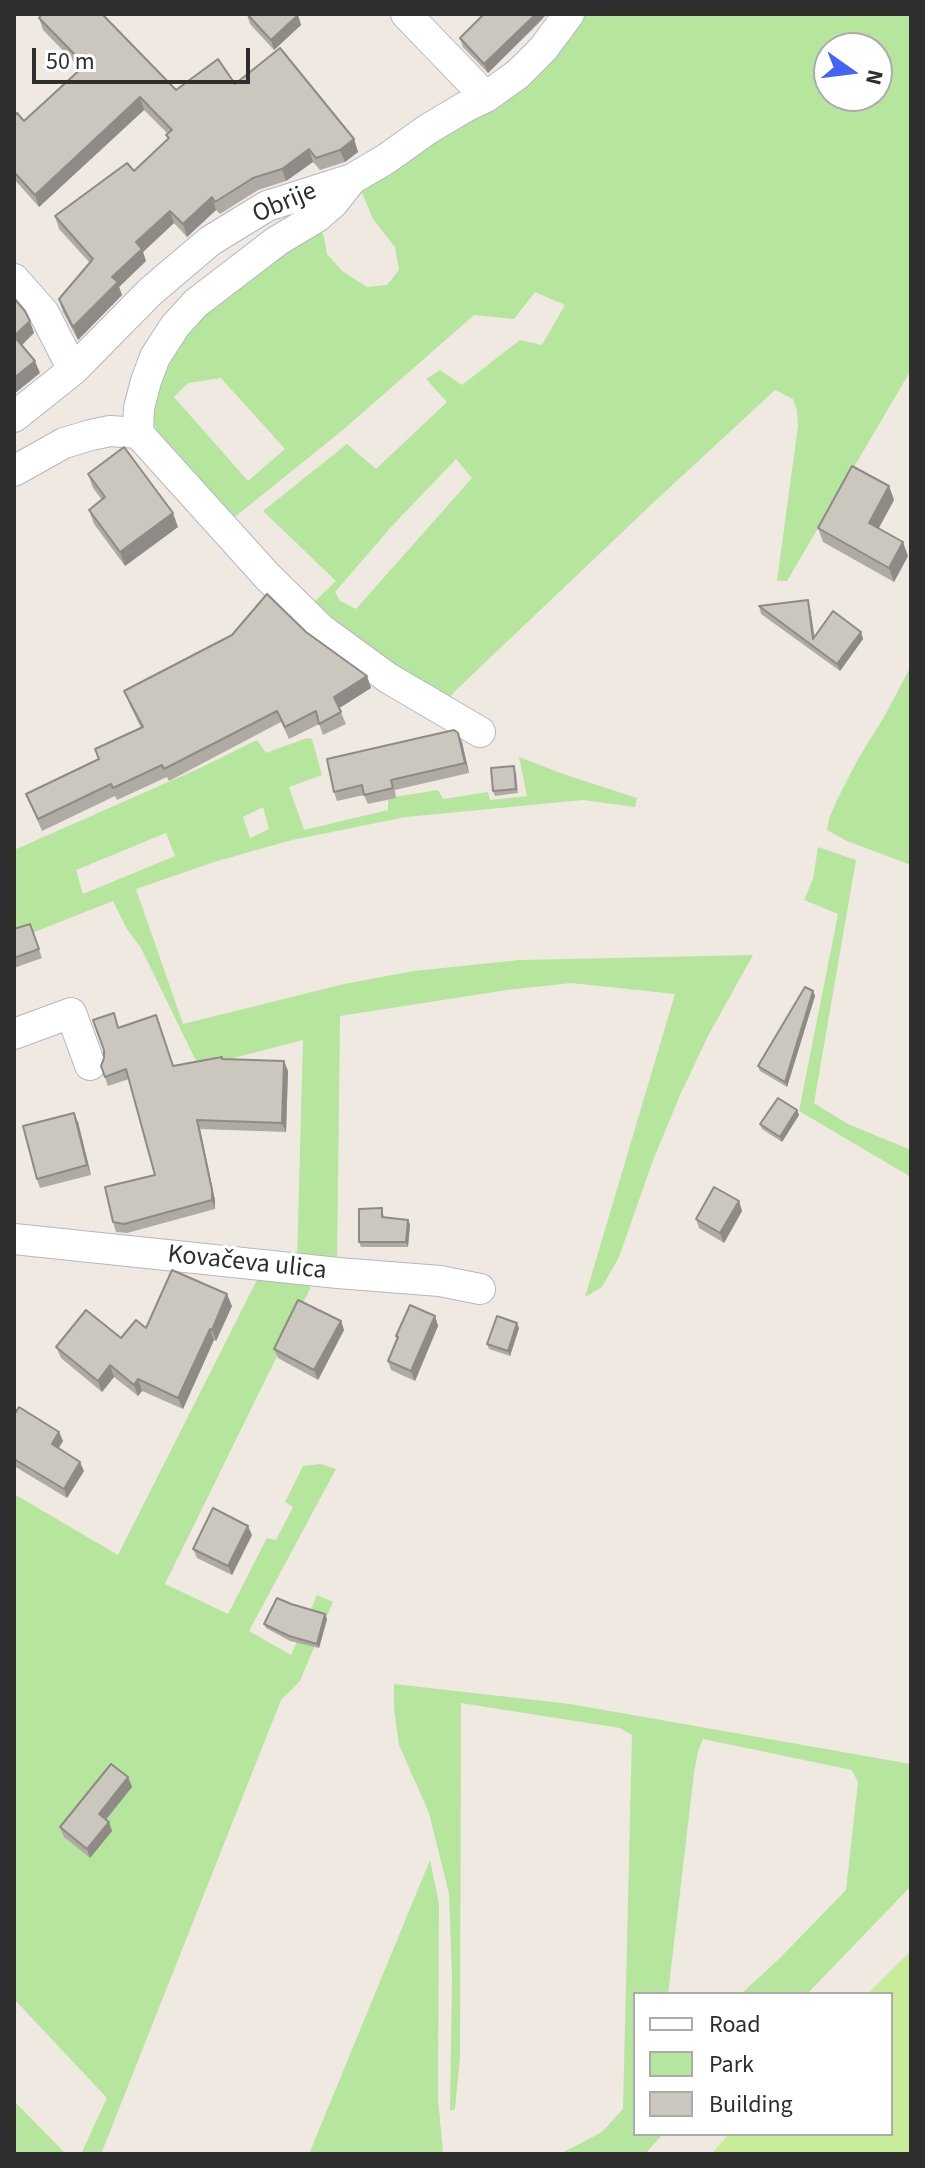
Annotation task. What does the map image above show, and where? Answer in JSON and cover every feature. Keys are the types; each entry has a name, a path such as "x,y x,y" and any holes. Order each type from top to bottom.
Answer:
{"street":[{"path":"406,14 486,97"},
{"name":"Obrije","path":"14,417 73,370 151,291 210,241 267,206 352,179 428,129 486,97 518,74 543,49 569,14"},
{"path":"138,433 139,408 146,381 155,357 175,326 196,303 277,241 317,217 352,179"},
{"path":"14,279 44,313 73,370"},
{"path":"14,471 64,443 110,431 138,433 268,577 321,629 388,678 480,732"},
{"path":"14,1034 71,1013 90,1065"},
{"name":"Kovačeva ulica","path":"14,1239 440,1281 480,1289"}],"green space":[{"path":"584,14 911,14 911,370 787,581 777,581 798,426 797,410 793,399 775,390 455,691 443,706 309,607 336,581 263,511 347,444 376,469 447,402 426,379 440,370 462,385 520,340 542,345 565,305 535,292 514,319 474,315 344,429 231,520 157,433 150,408 173,338 316,222 324,236 327,254 342,271 367,287 387,285 399,270 395,247 373,219 362,193 364,185 564,45","holes":["221,378 285,449 248,481 174,397 188,383","456,459 472,478 356,609 340,601 335,592"]},
{"path":"911,666 911,865 847,841 827,830 837,800 858,759"},
{"path":"307,738 312,739 322,775 289,787 304,830 388,810 388,798 438,790 443,799 488,792 490,800 527,796 519,757 637,798 635,807 583,800 406,817 292,840 136,889 183,1024 344,984 414,971 520,960 753,955 708,1036 680,1095 619,1257 602,1287 585,1297 675,994 571,983 340,1016 337,1265 297,1262 303,1040 199,1067 141,948 113,901 14,940 14,850 257,740 266,753","holes":["263,807 269,829 250,838 243,817","166,833 175,856 83,894 76,870"]},
{"path":"818,847 856,860 814,1103 848,1124 911,1150 911,1177 799,1111 838,914 804,900 813,879"},
{"path":"260,1274 308,1282 310,1289 165,1584 228,1614 267,1538 276,1540 293,1507 285,1502 303,1466 321,1464 336,1469 249,1631 291,1655 317,1595 333,1602 300,1681 281,1700 101,2154 81,2154 107,2098 14,1999 14,1494 118,1555"},
{"path":"394,1684 570,1704 911,1764 911,1886 809,1992 743,1992 846,1890 858,1782 852,1770 703,1739 694,1773 668,1992 633,1992 633,2136 661,2136 645,2154 560,2154 602,2132 623,2109 632,1735 620,1728 461,1703 460,2058 455,2109 450,2111 452,1976 449,1894 429,1813 399,1745"},
{"path":"430,1860 439,1904 438,2098 443,2154 309,2154"},
{"path":"911,1951 911,2154 711,2154 727,2136 893,2136 893,1992 869,1992"},
{"path":"14,2101 66,2154 14,2154"}],"building":[{"path":"42,14 102,14 176,90 218,59 235,84 280,48 354,139 340,150 316,158 309,149 282,169 253,178 215,202 212,197 183,224 170,211 136,242 142,249 112,277 118,282 73,327 59,299 93,259 55,216 127,163 134,171 169,138 166,135 172,130 140,97 35,195 14,172 14,116 17,113 24,121 85,65 39,18"},
{"path":"247,14 296,14 298,15 271,40"},
{"path":"484,14 536,14 484,64 460,38"},
{"path":"14,298 30,321 14,336"},
{"path":"14,336 35,361 14,378"},
{"path":"124,447 173,513 120,552 89,510 105,497 88,474"},
{"path":"852,466 889,486 869,523 903,542 889,568 818,528"},
{"path":"267,594 306,632 367,676 334,697 341,712 319,724 316,711 285,727 277,711 164,769 162,765 113,788 111,784 38,819 26,794 99,759 95,749 143,727 124,691 232,635"},
{"path":"808,600 813,639 833,611 861,632 837,664 759,606"},
{"path":"454,730 458,733 465,763 391,780 393,788 364,795 362,785 334,792 327,759"},
{"path":"514,766 516,789 493,791 491,768"},
{"path":"30,924 39,949 14,958 14,929"},
{"path":"805,987 813,991 785,1082 758,1066"},
{"path":"114,1013 118,1028 156,1015 173,1066 222,1057 284,1061 282,1123 197,1120 212,1200 124,1224 113,1222 105,1187 155,1175 126,1069 105,1077 101,1066 104,1050 93,1020"},
{"path":"778,1098 797,1110 780,1137 760,1124"},
{"path":"74,1113 87,1165 37,1179 23,1126"},
{"path":"714,1187 739,1201 720,1233 696,1219"},
{"path":"382,1208 382,1217 408,1220 406,1242 359,1242 359,1209"},
{"path":"172,1270 227,1294 178,1398 138,1379 134,1385 110,1365 98,1381 56,1347 86,1310 121,1338 136,1320 146,1328"},
{"path":"298,1300 341,1321 314,1370 274,1349"},
{"path":"410,1305 435,1316 411,1371 388,1361"},
{"path":"497,1316 517,1323 508,1351 487,1344"},
{"path":"19,1407 59,1432 52,1444 80,1462 64,1489 14,1459 14,1415"},
{"path":"213,1508 248,1526 228,1566 193,1549"},
{"path":"277,1598 325,1614 317,1644 289,1636 264,1624"},
{"path":"111,1764 128,1777 99,1814 109,1822 87,1849 60,1827"}]}
